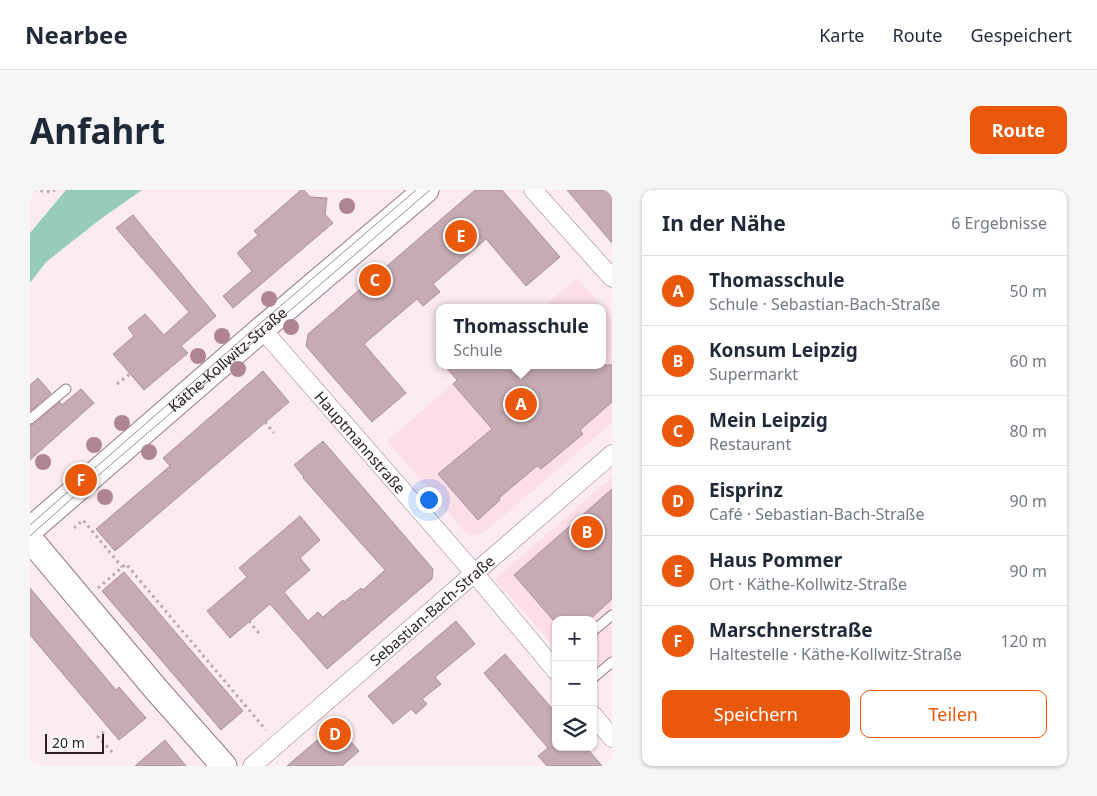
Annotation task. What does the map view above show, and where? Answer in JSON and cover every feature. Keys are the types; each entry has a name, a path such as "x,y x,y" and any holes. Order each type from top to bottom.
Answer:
{"main road":[{"name":"Käthe-Kollwitz-Straße","path":"30,530 426,190"},
{"path":"30,539 155,688 224,766"}],"street":[{"path":"533,190 612,278"},
{"name":"Hauptmannstraße","path":"262,329 552,664"},
{"name":"Sebastian-Bach-Straße","path":"252,766 612,454"},
{"path":"597,720 612,738"}],"lane":[{"path":"30,419 66,389"},
{"path":"597,627 612,615"},
{"path":"597,675 612,662"}],"path":[{"path":"34,190 52,192 54,190"},
{"path":"117,384 130,374"},
{"path":"265,422 274,433"},
{"path":"74,528 83,520 122,567"},
{"path":"83,601 126,564 278,743"},
{"path":"139,590 144,585"},
{"path":"168,624 173,620"},
{"path":"249,621 261,636"},
{"path":"197,658 202,654"},
{"path":"227,693 232,689"},
{"path":"104,732 98,736 114,754"}],"shaded area":[{"path":"66,190 142,190 102,218 46,262 30,283 30,233"},
{"path":"577,278 600,304 547,304"},
{"path":"606,311 612,318 612,423 482,534 470,536 464,531 387,441 470,369 606,369"},
{"path":"612,477 612,654 597,667 597,616 552,616 552,644 495,579"}],"building":[{"path":"301,190 304,190 310,197 327,198 325,214 333,223 233,308 223,296 252,271 237,253 258,235 254,231"},
{"path":"475,190 502,190 560,257 526,286 486,239 433,284 440,292 423,306 417,299 364,344 406,393 372,422 306,346 308,334"},
{"path":"567,190 612,190 612,243"},
{"path":"133,215 216,316 181,346 188,353 144,390 113,354 134,336 128,328 145,314 164,335 189,312 116,228"},
{"path":"606,365 612,365 612,402 580,430 583,434 541,469 537,466 499,498 500,500 478,520 438,474 492,429 453,384 457,380 447,369 606,369"},
{"path":"263,371 289,402 115,551 96,529 170,466 163,458"},
{"path":"38,378 51,393 30,411 30,385"},
{"path":"81,389 94,403 30,460 30,425 34,424 60,402 62,405"},
{"path":"323,441 433,569 432,579 327,669 270,604 230,638 207,611 247,577 239,568 300,516 320,540 300,558 310,570 284,592 308,621 318,612 323,617 343,600 344,602 361,588 363,590 385,570 303,478 294,465"},
{"path":"612,489 612,599 593,616 552,616 552,619 514,575"},
{"path":"124,572 243,711 221,730 102,591"},
{"path":"30,588 116,690 119,687 146,718 119,740 30,635"},
{"path":"456,621 475,644 435,677 441,684 422,699 427,704 416,714 411,709 393,724 368,696"},
{"path":"505,654 552,708 552,751 589,751 602,766 547,766 538,756 548,748 484,673"},
{"path":"336,724 359,751 342,766 287,766"},
{"path":"165,740 186,766 135,766"}],"tram line":[{"path":"30,525 416,190"},
{"path":"30,536 430,190"}],"place":[{"name":"Haus Pommer","path":"461,236"},
{"name":"Mein Leipzig","path":"375,280"},
{"name":"Thomasschule","path":"521,404"},
{"name":"Marschnerstraße","path":"81,480"},
{"name":"Konsum Leipzig","path":"587,532"},
{"name":"Eisprinz","path":"335,734"}]}
